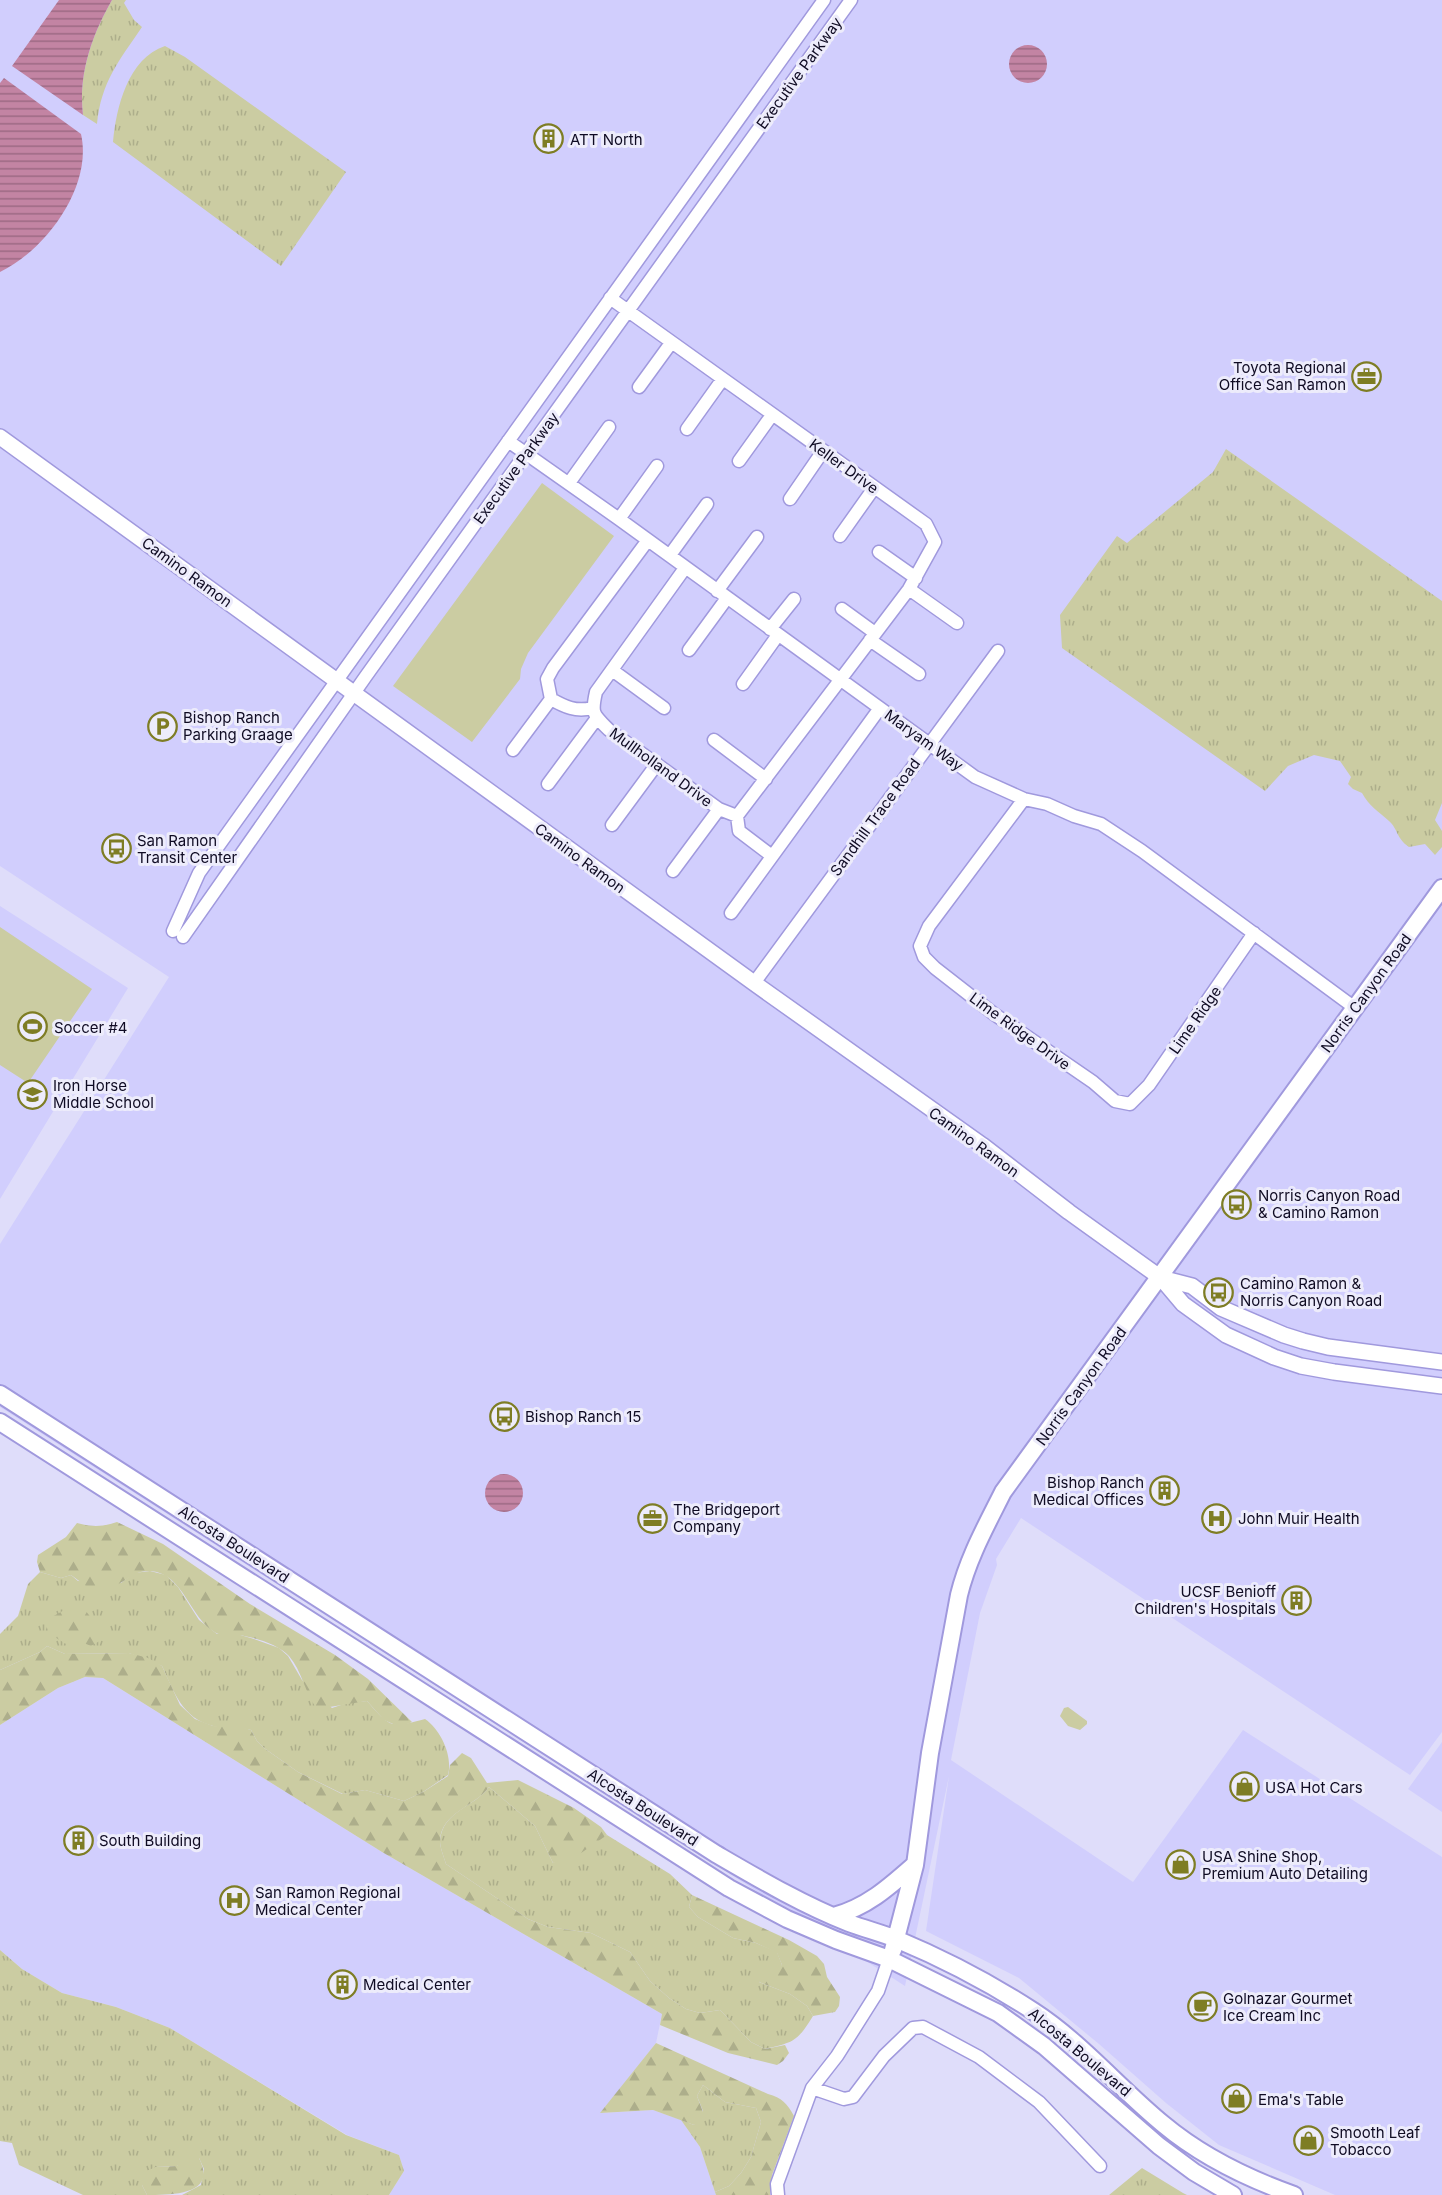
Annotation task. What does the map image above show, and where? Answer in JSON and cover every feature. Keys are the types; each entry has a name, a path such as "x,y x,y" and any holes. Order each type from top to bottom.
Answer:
{"main road":[{"name":"Norris Canyon Road","path":"890,1959 897,1940 915,1865 930,1753 950,1636 964,1574 983,1530 1003,1492 1161,1278 1442,888"},
{"name":"Alcosta Boulevard","path":"0,1394 716,1854 778,1890 834,1916 897,1940 979,1978 1035,2012 1088,2055 1164,2125 1206,2153 1264,2184 1294,2195"},
{"name":"Alcosta Boulevard","path":"0,1422 729,1888 836,1940 890,1959 998,2013 1044,2046 1159,2146 1194,2172 1233,2195"},
{"path":"834,1916 875,1898 915,1865"}],"street":[{"name":"Executive Parkway","path":"824,0 199,873 178,934 354,693 851,0"},
{"name":"Keller Drive","path":"610,298 926,524 933,534 935,542 933,549 913,584 840,679"},
{"path":"592,324 610,337"},
{"path":"639,387 671,343"},
{"path":"687,429 722,380"},
{"path":"739,461 772,415"},
{"path":"569,483 609,427"},
{"name":"Camino Ramon","path":"0,437 981,1146 1161,1278 1183,1304 1226,1335 1274,1357 1301,1366 1442,1386"},
{"name":"Maryam Way","path":"508,441 670,555 975,777 1024,799 1047,804 1074,816 1101,824 1355,1008"},
{"path":"789,499 823,451"},
{"path":"619,519 657,466"},
{"path":"840,536 874,488"},
{"path":"670,555 708,504"},
{"path":"689,650 757,537"},
{"path":"594,713 566,707 551,699 547,689 547,679 648,540"},
{"path":"879,552 957,623"},
{"path":"548,784 594,713 596,692 685,568"},
{"path":"743,684 794,599"},
{"path":"842,609 919,674"},
{"name":"Sandhill Trace Road","path":"754,984 998,651"},
{"path":"612,670 664,708"},
{"path":"772,856 739,831 737,816 840,679"},
{"path":"513,750 551,699"},
{"path":"731,913 880,708"},
{"name":"Mullholland Drive","path":"594,713 609,730 719,809 737,816"},
{"path":"714,740 766,779"},
{"path":"612,825 657,764"},
{"name":"Lime Ridge Drive","path":"1024,799 929,926 920,946 924,957 934,968 994,1014 1093,1082 1115,1101 1130,1104"},
{"path":"673,871 719,809"},
{"name":"Lime Ridge","path":"1130,1104 1149,1085 1254,933"},
{"name":"Camino Ramon","path":"1161,1278 1192,1287 1221,1308 1303,1341 1328,1347 1442,1362"},
{"path":"778,2195 777,2184 812,2088 837,2056 878,1991 890,1959"},
{"path":"812,2088 844,2099 853,2097 884,2056 913,2028 923,2026 979,2057 1039,2102 1100,2166"}],"shaded area":[{"path":"0,0 1442,0 1442,1732 1410,1775 1021,1518 996,1559 997,1565 980,1613 951,1760 1133,1882 1243,1730 1442,1857 1442,2195 1335,2195 1219,2145 1019,1978 926,1931 949,1776 905,1986 0,1407 0,1244 169,977 0,866"},
{"path":"59,0 112,0 98,27 88,55 83,85 83,115 12,66"},
{"path":"1028,45 1041,51 1047,64 1041,77 1028,83 1015,77 1009,64 1015,51"},
{"path":"4,78 81,134 83,154 80,174 73,195 62,214 34,248 0,272 0,83"},
{"name":"Iron Horse Middle School","path":"0,906 128,988 0,1199"},
{"path":"504,1474 517,1480 523,1493 517,1506 504,1512 491,1506 485,1493 491,1480"},
{"name":"San Ramon Regional Medical Center","path":"85,1677 103,1678 382,1852 662,2014 656,2043 601,2113 653,2110 681,2120 700,2147 716,2195 389,2195 404,2171 399,2155 347,2135 170,2028 116,2007 62,1993 22,1969 0,1950 0,1725 58,1688"},
{"path":"1442,1742 1442,1812 1408,1789"}],"green space":[{"path":"112,0 126,0 124,3 134,20 142,27 112,72 102,96 97,124 83,115 83,85 88,55 98,27"},
{"path":"165,46 185,57 346,172 281,266 113,142 121,100 133,73 152,52"},
{"path":"1226,449 1442,601 1442,803 1435,820 1442,831 1442,847 1435,855 1425,844 1409,847 1405,844 1392,824 1371,805 1362,793 1348,784 1351,777 1340,761 1314,755 1288,766 1265,791 1062,648 1060,615 1117,536 1127,543 1213,472"},
{"path":"542,483 614,536 528,653 521,669 520,679 472,742 393,686"},
{"name":"Soccer #4","path":"0,927 92,989 28,1083 0,1065"},
{"path":"117,1522 163,1544 250,1604 335,1655 368,1679 412,1722 400,1727 384,1720 367,1701 317,1709 289,1656 258,1639 216,1633 199,1617 179,1588 162,1574 142,1571 115,1585 90,1589 71,1575 61,1578 40,1572 37,1562 38,1555 66,1537 77,1523 97,1526"},
{"path":"150,1571 166,1575 178,1587 199,1620 217,1634 237,1634 279,1648 288,1656 302,1680 332,1708 347,1703 367,1701 392,1724 405,1724 425,1719 436,1730 444,1744 449,1760 448,1775 423,1792 404,1801 365,1790 343,1794 298,1772 264,1748 251,1730 213,1726 194,1717 180,1703 162,1666 129,1653 65,1654 47,1646 40,1652 0,1670 0,1634 18,1616 28,1584 40,1572 61,1578 71,1575 78,1581 121,1583 134,1573"},
{"path":"68,1608 85,1610 96,1624 103,1639 91,1646 79,1641 66,1644 50,1634 45,1624 50,1618"},
{"path":"47,1646 65,1654 129,1653 148,1658 162,1666 180,1705 195,1719 213,1726 241,1727 251,1730 264,1748 298,1772 342,1794 365,1790 404,1801 448,1776 450,1765 462,1753 471,1758 487,1783 518,1780 574,1808 601,1827 607,1835 571,1860 553,1863 535,1826 489,1787 446,1823 440,1841 446,1864 528,1919 548,1927 591,1933 630,1952 650,1981 686,2009 700,2013 720,2010 751,2042 765,2049 785,2045 789,2053 777,2065 728,2053 660,2025 662,2014 382,1852 103,1678 85,1677 58,1688 0,1725 0,1670 40,1652"},
{"path":"1068,1707 1087,1721 1087,1724 1080,1730 1068,1726 1060,1716 1064,1708"},
{"path":"489,1787 535,1826 553,1863 607,1835 670,1874 692,1895 689,1907 698,1917 733,1938 756,1943 777,1952 782,1965 759,1982 790,1994 807,2006 813,2016 803,2031 794,2040 765,2049 751,2042 720,2010 700,2013 686,2009 669,1998 650,1981 630,1952 591,1933 548,1927 528,1919 446,1864 441,1850 442,1831 453,1816"},
{"path":"692,1895 789,1940 817,1956 824,1964 827,1977 840,1997 839,2006 835,2012 813,2016 807,2006 790,1994 759,1982 763,1970 782,1965 777,1953 756,1943 733,1938 698,1917 689,1907"},
{"path":"0,1950 22,1969 62,1993 116,2007 170,2028 346,2135 399,2155 404,2171 389,2195 182,2195 201,2185 204,2169 199,2158 177,2166 156,2167 142,2185 147,2195 83,2195 19,2165 12,2143 0,2141"},
{"path":"656,2043 777,2097 789,2108 794,2116 772,2175 770,2195 716,2195 715,2192 729,2186 751,2157 761,2122 756,2108 725,2102 703,2085 697,2096 703,2112 701,2121 694,2125 653,2110 600,2113"},
{"path":"703,2085 725,2102 756,2108 761,2122 751,2157 741,2173 729,2186 715,2192 700,2147 681,2120 694,2125 703,2111 697,2096"},
{"path":"188,2157 199,2158 203,2179 198,2186 180,2193 147,2195 142,2185 141,2173 156,2167 177,2166"},
{"path":"1142,2168 1183,2193 1187,2195 1109,2195"}],"place":[{"name":"ATT North","path":"549,139"},
{"name":"Toyota Regional Office San Ramon","path":"1367,376"},
{"name":"Bishop Ranch Parking Graage","path":"162,726"},
{"name":"San Ramon Transit Center","path":"116,849"},
{"name":"Soccer #4","path":"33,1027"},
{"name":"Iron Horse Middle School","path":"32,1094"},
{"name":"Norris Canyon Road & Camino Ramon","path":"1237,1204"},
{"name":"Camino Ramon & Norris Canyon Road","path":"1219,1292"},
{"name":"Bishop Ranch 15","path":"504,1416"},
{"name":"Bishop Ranch Medical Offices","path":"1165,1491"},
{"name":"The Bridgeport Company","path":"652,1518"},
{"name":"John Muir Health","path":"1217,1518"},
{"name":"UCSF Benioff Children's Hospitals","path":"1297,1600"},
{"name":"USA Hot Cars","path":"1244,1787"},
{"name":"South Building","path":"78,1840"},
{"name":"USA Shine Shop, Premium Auto Detailing","path":"1181,1865"},
{"name":"San Ramon Regional Medical Center","path":"234,1901"},
{"name":"Medical Center","path":"342,1984"},
{"name":"Golnazar Gourmet Ice Cream Inc","path":"1202,2007"},
{"name":"Ema's Table","path":"1237,2099"},
{"name":"Smooth Leaf Tobacco","path":"1309,2141"}]}
